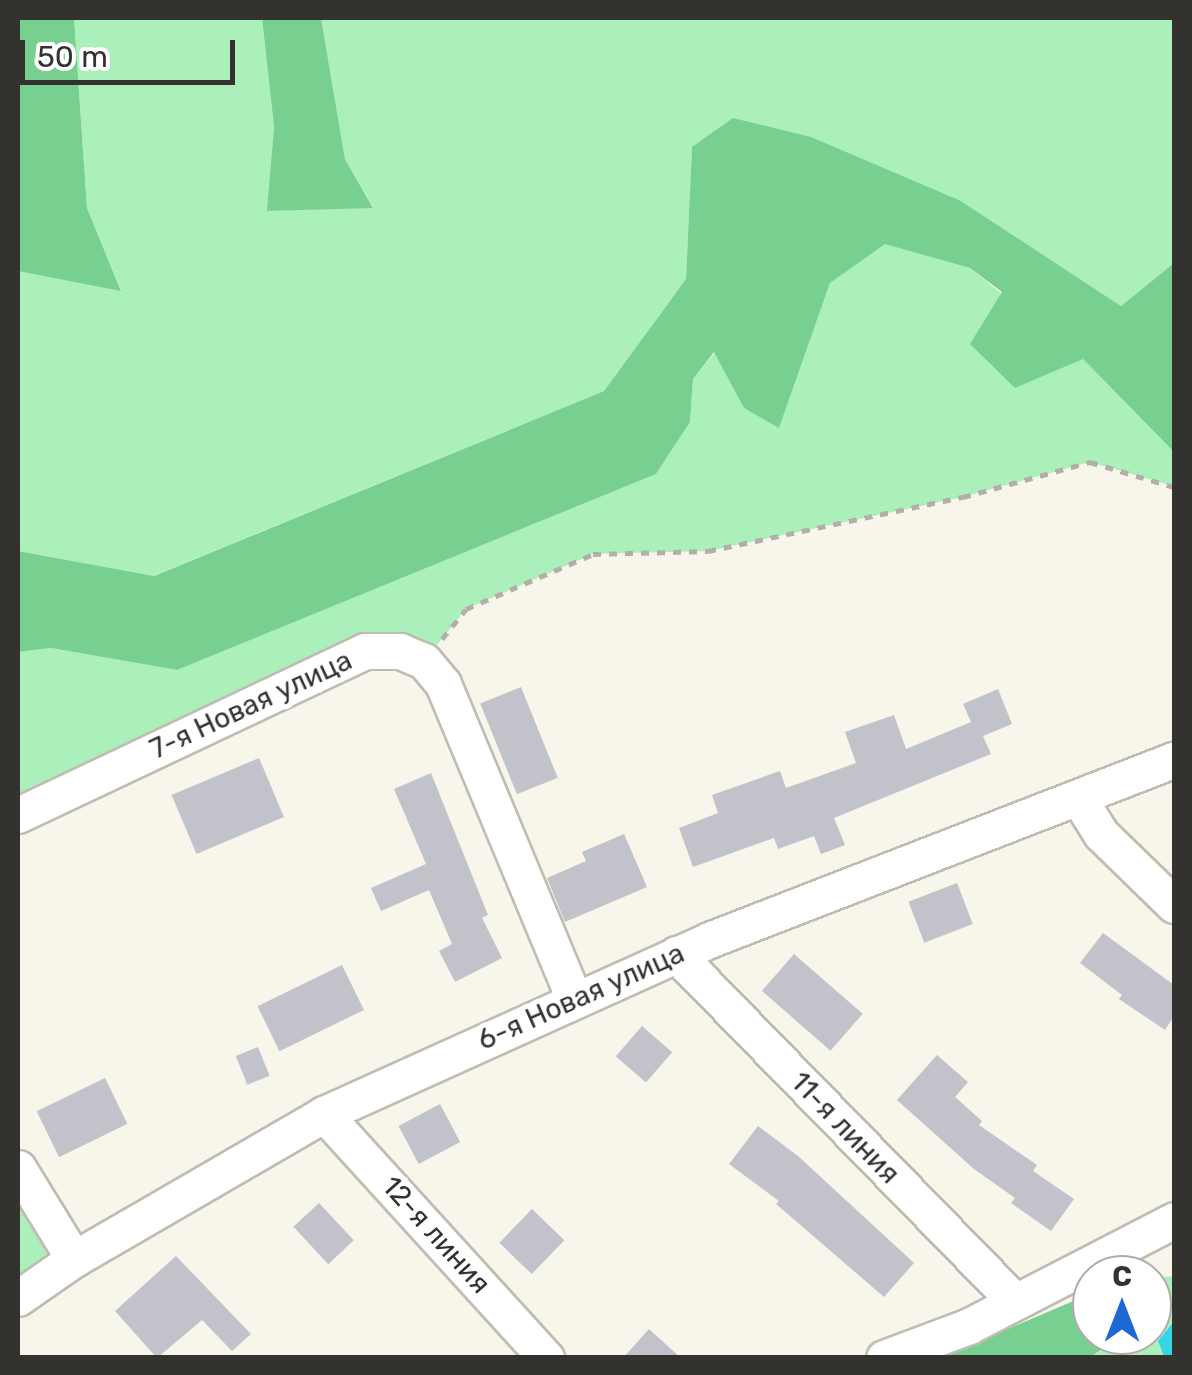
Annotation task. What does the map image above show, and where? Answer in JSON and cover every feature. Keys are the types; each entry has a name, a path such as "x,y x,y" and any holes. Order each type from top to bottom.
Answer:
{"street":[{"name":"7-я Новая улица","path":"18,815 365,650 400,650 424,661"},
{"path":"424,661 443,684 574,998"},
{"name":"6-я Новая улица","path":"18,1298 74,1259 324,1114 676,954 1174,760"},
{"path":"1080,799 1101,834 1174,905"},
{"name":"11-я линия","path":"676,954 1015,1302"},
{"name":"12-я линия","path":"324,1114 546,1358"},
{"path":"18,1168 74,1259"},
{"path":"884,1358 969,1326 1174,1220"}],"path":[{"path":"424,661 466,609 593,554 708,551 962,497 1090,462 1174,487"}],"green space":[{"path":"18,18 74,18 87,208 121,291 18,271"},
{"path":"74,18 262,18 274,127 268,211 373,207 345,159 321,18 1174,18 1174,263 1121,306 961,201 692,147 686,279 604,391 153,576 18,551 18,271 121,290 87,208"},
{"path":"262,18 321,18 345,159 373,208 267,211 274,127"},
{"path":"733,118 811,137 961,201 1121,306 1174,263 1174,452 1083,359 1015,388 970,344 1002,292 970,268 885,244 830,283 779,428 744,408 714,352 693,379 690,422 656,474 177,670 51,648 18,652 18,551 154,576 604,391 686,279 692,147"},
{"path":"884,243 970,268 1083,359 1174,452 1173,486 1090,462 963,497 708,551 593,554 466,609 424,661 400,651 18,815 18,652 51,648 177,670 656,474 690,422 693,379 715,352 744,408 779,427 830,283"},
{"path":"18,1168 74,1259 18,1298"},
{"path":"1172,1276 1174,1276 1172,1324"},
{"path":"1072,1302 1072,1355 1094,1355 1091,1357 942,1357"},
{"path":"1095,1355 1164,1357 1091,1358"}],"water":[{"path":"1174,1321 1174,1357 1164,1357 1172,1355"}],"building":[{"path":"521,687 558,778 517,794 480,703"},
{"path":"998,689 1012,724 983,736 991,754 834,818 845,845 821,854 814,836 778,849 774,838 693,867 679,828 718,813 712,795 780,771 786,788 856,763 845,732 894,715 906,749 971,722 963,704"},
{"path":"259,758 284,817 197,854 172,795"},
{"path":"431,773 488,915 482,918 502,958 455,982 439,951 452,944 429,890 381,911 371,888 426,864 394,789"},
{"path":"624,834 647,887 565,922 547,878 586,861 582,852"},
{"path":"957,883 973,924 924,943 908,902"},
{"path":"1103,933 1174,985 1174,1016 1165,1030 1119,999 1122,995 1080,963"},
{"path":"794,954 863,1014 831,1051 762,991"},
{"path":"342,965 364,1010 279,1051 258,1006"},
{"path":"642,1026 672,1052 646,1082 616,1056"},
{"path":"258,1047 270,1076 247,1085 236,1056"},
{"path":"937,1055 968,1082 955,1097 982,1121 979,1125 1037,1165 1033,1171 1074,1199 1051,1231 1011,1203 1015,1198 974,1169 897,1100"},
{"path":"105,1078 127,1124 59,1157 37,1111"},
{"path":"440,1104 460,1142 419,1164 399,1126"},
{"path":"758,1126 798,1156 914,1263 884,1297 776,1204 779,1201 729,1164"},
{"path":"319,1203 354,1240 328,1264 293,1227"},
{"path":"532,1209 564,1240 532,1274 499,1243"},
{"path":"176,1256 251,1334 232,1351 202,1320 157,1358 115,1311"},
{"path":"649,1329 681,1358 623,1358"}]}
